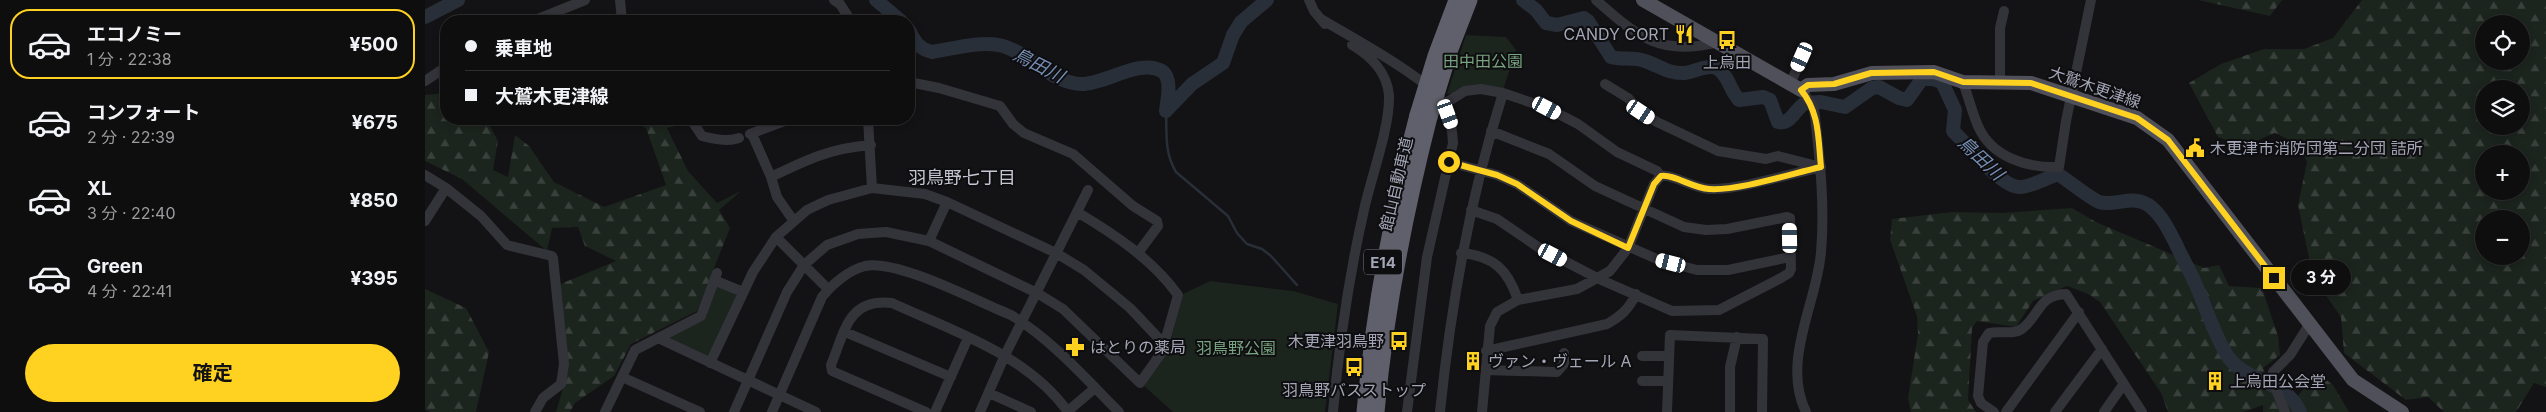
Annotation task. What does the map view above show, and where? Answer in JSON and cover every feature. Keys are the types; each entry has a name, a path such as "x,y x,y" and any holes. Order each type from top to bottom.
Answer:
{"highway":[{"name":"館山自動車道","path":"1377,412 1391,291 1435,56 1456,0"},
{"name":"館山自動車道","path":"1364,412 1378,292 1390,226 1424,116 1470,0"}],"main road":[{"path":"1643,0 1796,86"},
{"name":"大鷲木更津線","path":"1796,86 1834,84 1871,73 1934,72 1963,82 2031,83 2137,118 2168,140 2353,380 2402,412"}],"street":[{"path":"548,15 585,0"},
{"path":"620,0 621,15"},
{"path":"834,0 840,4 847,15"},
{"path":"1309,0 1331,31 1363,52 1378,67 1385,77 1389,95 1386,120 1364,210 1348,293 1333,412"},
{"path":"1596,0 1628,28 1652,42 1682,46 1719,42"},
{"path":"1963,82 1979,128 1999,151 2026,164 2059,167 2066,121 2073,96 2091,0"},
{"path":"2000,82 2000,28 2004,11"},
{"path":"1321,19 1419,80 1445,104 1451,124 1453,143 1427,257 1407,412"},
{"path":"1802,57 1796,86 1813,106 1821,167 1823,206 1821,254 1797,374 1806,412"},
{"path":"425,81 440,70"},
{"path":"915,83 939,88 1000,106 1013,124 1024,133 1073,154 1133,206 1157,221 1158,226 1138,253"},
{"path":"1605,84 1628,98 1641,112 1657,122 1718,151 1766,159 1778,156 1821,167"},
{"path":"1445,104 1465,91 1481,89 1503,93 1547,108 1578,124 1617,152 1657,171 1661,176 1671,177 1687,185 1711,189 1729,187 1821,167"},
{"path":"1440,412 1446,347 1461,253 1491,131 1503,93"},
{"path":"695,125 702,136 717,137 724,141 739,138"},
{"path":"773,125 751,134 771,177 777,198 793,220"},
{"path":"869,125 872,188"},
{"path":"1471,210 1497,219 1538,247 1599,279 1672,311 1719,310 1789,273 1791,257 1790,218 1787,217 1727,229 1706,230 1684,227 1643,210 1595,186 1549,154 1491,131"},
{"path":"771,177 819,154 846,147 871,145"},
{"path":"1449,162 1481,170 1517,184 1571,221 1628,248 1659,260 1697,270 1728,270 1791,257"},
{"path":"425,175 446,188 481,216 507,245 553,258 564,364 561,384 543,398 535,412"},
{"path":"1481,412 1489,326 1497,312 1518,300 1577,289 1611,271 1628,248 1654,184 1661,176"},
{"path":"425,221 446,188"},
{"path":"710,363 761,257 776,237 793,220 807,210 828,200 872,188 918,193 947,202 1056,253 1084,270 1130,308 1165,345"},
{"path":"981,412 1005,355 1023,323 1088,190"},
{"path":"929,242 947,202"},
{"path":"734,412 787,292 804,265 827,246 859,234 886,232 929,242 1037,293 1063,309 1140,383 1165,345 1178,295 1138,253 1110,231 1077,212"},
{"path":"776,237 828,289"},
{"path":"1461,253 1476,254 1490,260 1512,282 1518,300"},
{"path":"772,412 828,289 843,277 864,266 888,266 921,278 1023,323 1051,344 1119,412"},
{"path":"605,412 635,350 701,316 717,277 743,292"},
{"path":"1486,351 1607,324 1625,312 1636,294"},
{"path":"1994,412 1981,403 1979,396 1983,342 1989,333 2016,332 2024,328 2042,302 2061,294 2070,296 2141,412"},
{"path":"926,412 832,370 831,365 856,310 877,301 892,303 1005,355 1039,380 1068,412 1095,388"},
{"path":"2005,412 2079,312"},
{"path":"2285,412 2274,386 2273,372 2290,355 2309,325"},
{"path":"845,332 951,377"},
{"path":"1667,412 1670,335 1737,336 1763,339 1762,412"},
{"path":"1730,412 1731,367 1737,336"},
{"path":"658,338 816,412"},
{"path":"935,412 968,338"},
{"path":"2055,412 2101,349"},
{"path":"1485,370 1557,372 1564,364 1564,353"},
{"path":"1642,356 1669,356"},
{"path":"621,377 700,412"},
{"path":"1642,381 1668,381"},
{"path":"2104,412 2123,385"},
{"path":"989,393 1031,412"}],"green space":[{"path":"2198,0 2282,0 2270,16"},
{"path":"2362,0 2546,0 2546,387 2534,383 2516,412 2444,412 2428,397 2406,400 2344,353 2341,317 2313,277 2298,205 2307,162 2300,145 2275,133 2243,146 2218,137 2189,83 2221,64 2264,49 2304,49 2333,38"},
{"name":"田中田公園","path":"1466,35 1506,37 1516,50 1503,90 1447,94"},
{"path":"440,94 440,125 489,125 498,141 493,170 508,177 515,135 529,146 554,182 604,207 666,185 646,128 641,125 678,125 667,128 688,171 717,203 741,191 719,210 730,228 697,311 631,344 614,376 575,403 570,412 556,412 566,378 558,285 616,261 585,246 578,227 552,228 547,251 462,179 425,161 425,95"},
{"path":"2072,208 2096,222 2204,268 2219,265 2229,286 2262,288 2278,336 2280,355 2263,368 2268,381 2297,397 2313,377 2321,376 2333,385 2349,412 2263,412 2263,405 2244,412 2168,412 2161,393 2100,302 2088,294 2067,286 2033,301 2016,327 1977,321 1972,328 1968,400 1976,412 1911,412 1908,398 1918,334 1917,316 1890,240 1892,219 1952,212 2002,213"},
{"name":"羽鳥野公園","path":"1210,281 1293,291 1338,304 1325,412 1173,412 1144,386 1147,376 1169,348 1183,294"},
{"path":"720,286 735,293 737,297 710,359 670,341 670,335 703,318 716,288"},
{"path":"425,289 466,308 489,352 476,412 431,412 425,410"}],"waterway":[{"name":"鳥田川","path":"425,17 458,0"},
{"name":"鳥田川","path":"876,0 894,15"},
{"name":"鳥田川","path":"1166,111 1192,84 1223,63 1233,35 1241,22 1267,0"},
{"name":"鳥田川","path":"1523,0 1536,10 1546,23 1557,25 1584,18 1588,21 1611,57 1641,60 1679,73 1714,67 1722,72 1739,100 1763,97 1770,100 1778,122 1790,119 1805,103 1821,102 1845,107 1872,88 1879,87 1899,98 1907,100 1922,79 1933,79 1942,82 1955,110 1953,131 1985,165 2004,181 2013,186 2021,187 2035,184 2058,174 2099,202 2138,201 2151,207 2162,220 2176,244 2227,355 2234,364 2244,371 2276,387 2285,394 2294,402 2300,412"},
{"name":"鳥田川","path":"915,41 927,51 932,52 977,44 1003,46 1023,55 1051,74 1071,83 1091,83 1134,69 1153,68 1162,71 1167,79 1169,90 1166,111"},
{"path":"1166,111 1168,150 1176,172 1228,216 1237,233 1247,244 1262,249 1271,256 1297,285"}],"place":[{"name":"CANDY CORT","path":"1684,34"},
{"name":"上烏田","path":"1727,40"},
{"name":"木更津市消防団第二分団 詰所","path":"2195,148"},
{"name":"木更津羽鳥野","path":"1399,341"},
{"name":"はとりの薬局","path":"1075,347"},
{"name":"ヴァン・ヴェール A","path":"1473,361"},
{"name":"羽鳥野バスストップ","path":"1354,367"},
{"name":"上烏田公会堂","path":"2215,381"}],"district":[{"name":"羽鳥野七丁目","path":"962,177"}],"route":[{"path":"1449,162 1497,175 1517,184 1571,221 1628,248 1654,184 1661,176 1666,175 1698,188 1711,189 1729,187 1821,167 1813,106 1801,90 1808,85 1834,84 1871,73 1934,72 1963,82 2031,83 2137,118 2168,140 2274,278"}]}
